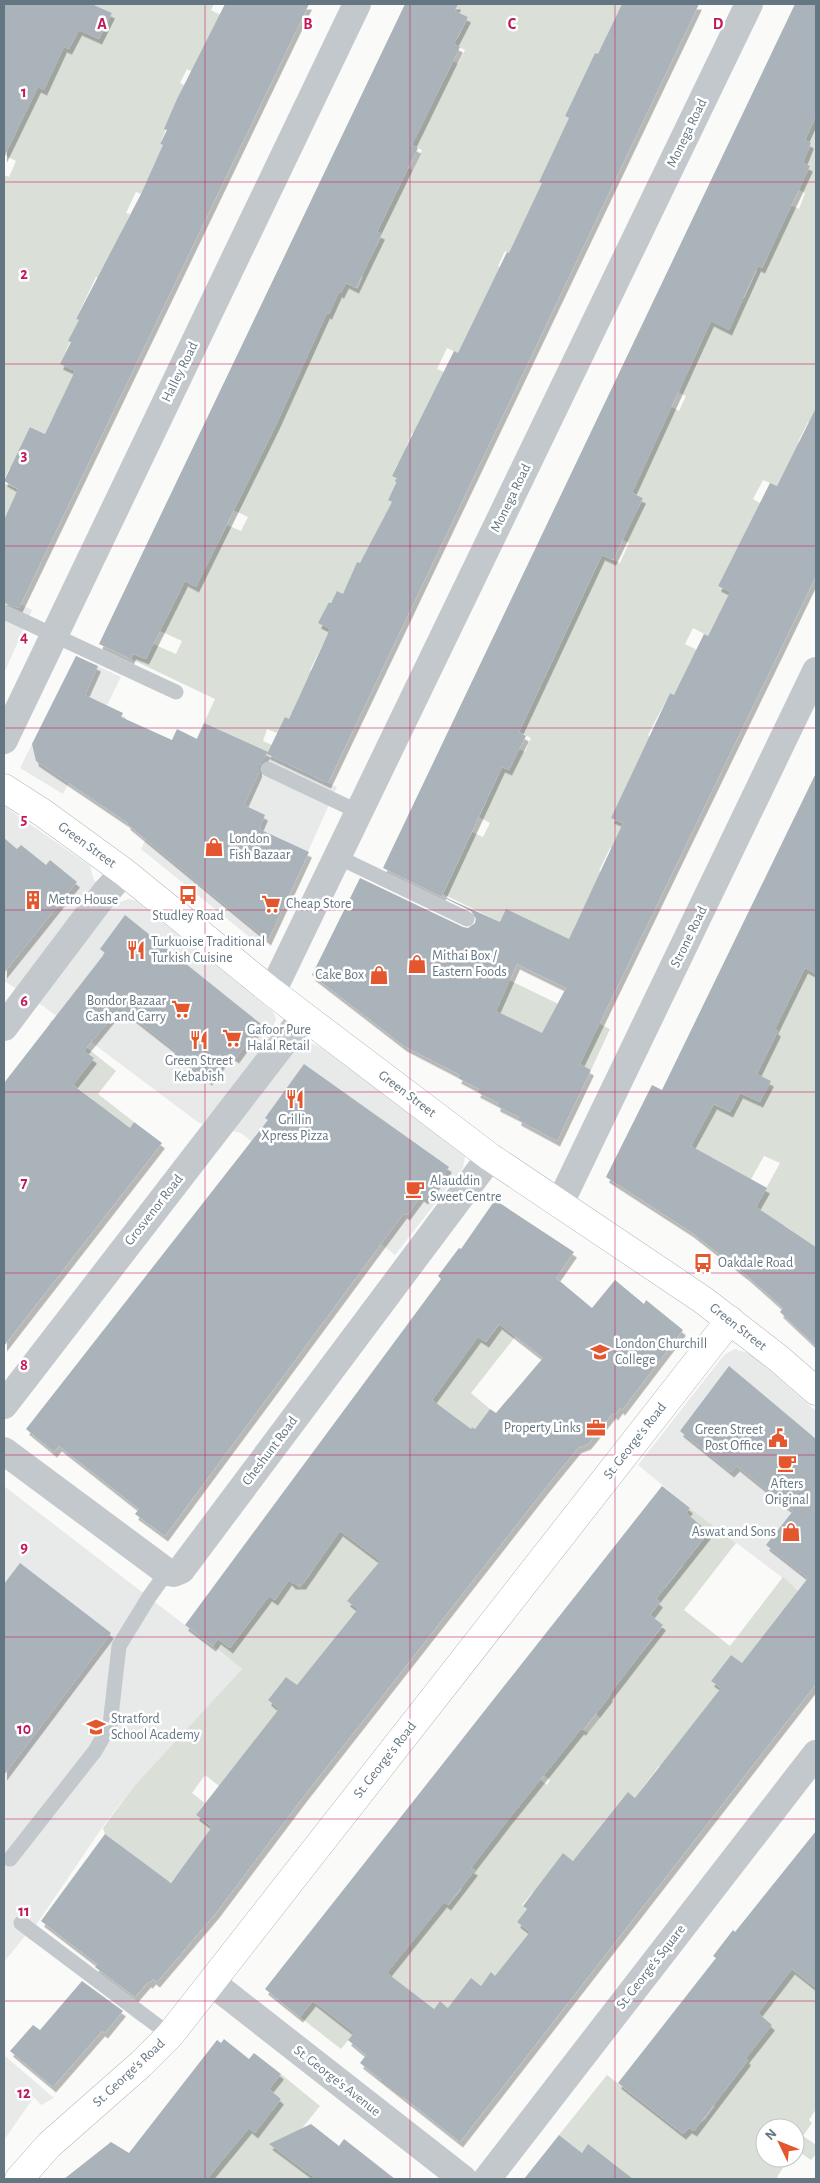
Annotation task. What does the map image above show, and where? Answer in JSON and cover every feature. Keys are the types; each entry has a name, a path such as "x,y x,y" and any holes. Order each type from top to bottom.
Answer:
{"street":[{"name":"Halley Road","path":"4,740 357,4"},
{"name":"Monega Road","path":"272,992 749,4"},
{"name":"Strone Road","path":"560,1203 816,671"},
{"name":"Green Street","path":"4,788 124,872 272,992 490,1157 730,1320 816,1391"},
{"path":"4,1028 105,893 124,872"},
{"name":"Grosvenor Road","path":"4,1405 304,1016"},
{"name":"Cheshunt Road","path":"168,1572 174,1573 181,1570 490,1157"},
{"name":"St. George's Road","path":"19,2179 49,2144 141,2064 170,2035 730,1320"},
{"path":"4,1451 168,1572"},
{"name":"St. George's Square","path":"487,2179 816,1754"},
{"name":"St. George's Avenue","path":"211,1982 463,2179"}],"lane":[{"path":"4,612 176,692"},
{"path":"268,769 359,812"},
{"path":"338,857 467,919"},
{"path":"10,1859 96,1751 110,1725 119,1646 149,1597 168,1572"},
{"path":"21,1923 170,2035"}],"shaded area":[{"path":"93,4 214,4 211,10 230,20 200,75 187,69 180,83 184,85 160,144 179,153 167,180 151,173 141,194 136,192 126,213 130,214 110,257 116,286 96,277 76,319 79,320 61,363 75,371 59,405 69,426 52,419 45,434 31,427 24,440 25,476 9,469 4,480 4,175 9,177 16,161 4,155 4,141 10,144 58,44 69,49 77,33 51,16 99,39 112,13"},
{"path":"458,4 626,4 621,14 618,12 611,28 611,60 595,53 565,116 600,133 547,185 536,266 505,251 498,266 509,272 464,356 447,348 437,369 444,372 416,435 412,433 406,447 441,464 434,480 398,463 392,476 398,479 388,500 402,507 397,518 386,514 362,564 357,562 350,578 380,592 329,602 319,623 357,642 353,649 327,636 310,670 337,683 308,677 295,706 320,718 277,733 267,729 263,741 290,753 286,763 204,723 215,699 131,659 133,654 146,659 153,644 176,654 182,641 147,625 166,619 181,589 171,574 196,586 194,527 220,539 227,525 241,531 248,517 208,498 234,441 262,454 295,383 268,370 313,306 329,314 336,298 310,285 341,292 346,283 358,289 363,277 348,270 372,255 382,235 377,232 408,168 413,170 422,150 408,143 418,62 446,76 453,61 458,64 465,50 431,33 434,27 458,38 468,17 455,11"},
{"path":"816,98 816,415 812,423 808,422 798,442 802,445 797,456 816,466 816,478 788,465 777,486 763,480 753,499 760,503 718,586 752,603 740,627 718,616 708,636 693,628 685,644 705,654 674,695 670,693 648,735 651,737 612,818 640,832 617,851 610,848 599,871 617,879 590,895 574,928 585,948 500,922 443,894 472,832 483,837 490,823 479,817 502,767 509,770 519,749 525,752 531,738 519,732 602,555 620,563 629,543 617,537 626,503 638,509 643,498 631,492 671,407 679,411 686,396 657,382 686,375 701,343 690,338 726,290 744,299 757,271 739,262 741,257 763,267 773,244 759,237 790,205 799,209 805,193 778,180 809,166 795,159 808,151 811,143 805,140 814,120 808,116"},
{"path":"4,483 34,497 11,506 4,520"},
{"path":"4,596 32,610 4,673"},
{"path":"76,656 121,677 63,794 20,768"},
{"path":"204,723 337,787 271,934 262,947 141,849"},
{"path":"4,806 90,866 94,880 121,902 128,899 136,901 273,1012 276,1019 273,1027 300,1048 311,1043 320,1047 462,1150 465,1156 463,1168 395,1255 241,1133 199,1123 43,1006 4,981"},
{"path":"480,966 610,1029 591,1070 493,1022"},
{"path":"805,968 816,974 816,1247 785,1226 770,1248 768,1217 756,1207 780,1163 764,1156 750,1181 713,1158 686,1156 692,1145 686,1143 688,1092 730,1112 740,1093 760,1102 770,1081 752,1072 745,1042 767,1053 778,1031 768,1026 795,988"},
{"path":"52,1020 116,1071 98,1094 134,1122 129,1130 4,1241 4,1173 11,1163 13,1153 4,1145 7,1141 83,1114 93,1100 59,1074 93,1058 49,1024"},
{"path":"480,1264 515,1337 471,1393 490,1409 475,1429 472,1427 398,1574 348,1601 384,1630 353,1615 335,1638 322,1705 286,1677 268,1700 304,1729 242,1757 219,1786 205,1775 192,1793 205,1803 196,1815 222,1835 188,1861 171,1882 168,1881 105,1834 103,1828 135,1785 242,1669 213,1646 218,1639 230,1648 269,1595 275,1600 289,1580 300,1588 313,1570 329,1523 343,1533 353,1519 409,1384 473,1333 486,1342 499,1325"},
{"path":"735,1349 751,1354 816,1411 816,1603 690,1508 638,1465 724,1355"},
{"name":"Stratford School Academy","path":"4,1486 242,1669 135,1785 104,1825 36,1925 149,2012 140,2023 85,1978 25,1936 4,1962"},
{"path":"690,1508 736,1543 684,1610 730,1646 783,1577 799,1591 768,1684 731,1655 711,1681 748,1709 687,1788 659,1766 641,1790 669,1812 639,1801 628,1792 609,1889 563,1853 540,1884 579,1928 533,1892 522,1905 527,1909 517,1922 535,1936 508,1986 491,1973 481,1986 453,2012 440,2001 430,2013 413,2083 402,2097 381,2081 395,2063 410,1991 401,1984 378,2014 372,2010 341,2049 300,2017 313,2001 321,2007 431,1892 449,1905 462,1889 420,1855 474,1870 471,1867 502,1751 547,1785 550,1780 544,1775 579,1727 588,1733 600,1718 596,1713 610,1696 606,1692 636,1660 663,1626 650,1615 660,1602 633,1581 642,1571 665,1588 683,1566 660,1548 668,1538 690,1556 709,1532 686,1513"},
{"path":"788,1966 813,1986 816,1983 816,2109 809,2120 812,2123 805,2133 805,2118 755,2118 755,2168 783,2168 777,2177 780,2179 632,2179 629,2177 627,2179 615,2179 608,2173 588,2145 582,2153 559,2135 607,2075 683,2134 689,2128 705,2120 715,2106 678,2076 724,2092 748,2060 713,2033 772,2025 739,1999 765,2004 776,1990"},
{"path":"4,2055 54,2098 41,2105 34,2097 4,2140"},
{"path":"281,2074 320,2106 282,2153 304,2170 327,2141 337,2149 313,2179 197,2179 172,2159 211,2174 263,2106 271,2112 281,2099 269,2089"},
{"path":"805,2137 816,2145 816,2154 811,2160 805,2156"}],"building":[{"path":"4,4 92,4 112,13 99,39 79,30 69,49 64,47 44,90 38,87 4,157"},
{"path":"225,4 309,4 19,608 4,603 4,520 18,489 4,481 30,427 45,434 75,371 60,364 71,342 68,341 79,320 76,319 141,194 163,145 160,144 167,130 164,129 177,99"},
{"path":"405,4 458,4 455,11 468,17 454,44 460,47 412,145 418,148 377,232 382,234 356,288 346,283 341,293 339,292 329,314 327,313 276,425 196,587 185,581 146,659 133,654 131,659 99,644"},
{"path":"622,4 699,4 328,783 267,754 285,717 289,719 330,629 318,623 337,591 343,594 357,562 360,563 392,502 388,500 398,479 392,476 454,351 458,353 507,252 509,253 542,183 539,182 569,118 565,116 595,53 598,54"},
{"path":"795,4 816,4 816,116 805,140 811,143 803,163 810,166 762,268 758,266 729,330 711,321 632,493 643,498 613,560 602,555 519,732 526,736 509,770 502,767 442,896 500,922 506,909 569,939 623,823 611,818 670,693 674,695 704,634 708,636 730,592 718,586 770,483 777,486 816,408 816,576 580,1064 591,1070 557,1141 518,1120 519,1117 497,1106 498,1103 477,1092 479,1089 458,1078 460,1075 404,1046 312,975 360,878 463,927 468,928 475,923 476,918 471,911 383,868","holes":["517,964 566,988 542,1033 496,1011"]},
{"path":"76,656 98,666 85,695 123,713 121,717 172,740 177,729 197,739 204,723 268,752 259,765 259,772 244,805 265,815 259,829 309,852 268,940 128,823 36,761 32,744"},
{"path":"816,773 816,974 805,968 775,1029 778,1031 757,1074 771,1081 760,1102 740,1093 730,1112 714,1104 691,1146 767,1188 756,1207 816,1247 816,1346 780,1312 783,1308 747,1276 691,1232 606,1177 652,1085 662,1090"},
{"name":"Metro House","path":"4,838 17,849 21,845 46,865 50,860 77,882 4,973"},
{"path":"125,915 261,1024 236,1058 229,1053 209,1080 174,1054 176,1051 120,1007 84,1051 94,1058 73,1085 130,1128 134,1122 162,1143 4,1346 4,1083 105,953 100,949"},
{"path":"304,1064 449,1167 425,1199 421,1196 407,1215 404,1213 165,1536 135,1514 139,1509 59,1446 54,1452 26,1429 268,1120 265,1118"},
{"path":"495,1200 574,1252 556,1278 592,1308 615,1280 644,1304 646,1300 683,1330 622,1410 620,1408 615,1415 613,1413 588,1444 578,1448 547,1486 304,1796 216,1913 157,1982 153,1979 150,1983 148,1982 135,1997 95,1967 97,1964 41,1921 105,1834 171,1883 212,1827 196,1815 279,1709 268,1700 286,1677 297,1685 358,1609 347,1601 380,1561 340,1531 303,1584 293,1584 289,1580 275,1600 269,1596 230,1648 218,1639 213,1646 185,1625 441,1279 438,1276 459,1248 461,1249","holes":["499,1324 543,1358 496,1413 490,1409 475,1429 472,1427 471,1429 432,1400 478,1337 486,1342"]},
{"path":"729,1366 816,1439 816,1684 460,2142 360,2063 366,2055 348,2040 354,2033 313,2001 300,2017 265,1989 662,1486 690,1508 686,1513 709,1532 656,1599 660,1602 650,1615 663,1625 610,1696 583,1730 581,1729 471,1868 475,1870 448,1905 444,1902 387,1973 434,2009 440,2001 448,2008 471,1978 481,1986 491,1972 495,1976 530,1932 517,1922 527,1909 523,1906 563,1853 573,1861 628,1792 635,1798 721,1688 711,1681 731,1655 742,1663 808,1578 766,1545 793,1511 737,1466 731,1472 680,1431"},
{"path":"20,1563 111,1633 4,1775 4,1584"},
{"path":"816,1831 816,1988 792,1969 758,2013 772,2025 694,2131 689,2128 683,2134 618,2083 716,1958 713,1956 733,1930 735,1932"},
{"path":"82,1981 123,2011 105,2033 102,2031 53,2087 10,2051 33,2025 40,2030"},
{"path":"224,2039 249,2059 254,2053 281,2074 269,2089 281,2099 255,2133 249,2128 207,2179 64,2179 111,2142 129,2153 217,2040 221,2043"},
{"path":"311,2124 339,2146 344,2139 395,2179 316,2179 269,2144"},
{"path":"559,2135 582,2153 588,2144 633,2179 524,2179"}],"place":[{"name":"London Fish Bazaar","path":"214,847"},
{"name":"Studley Road","path":"188,895"},
{"name":"Metro House","path":"33,900"},
{"name":"Cheap Store","path":"271,904"},
{"name":"Turkuoise Traditional Turkish Cuisine","path":"136,950"},
{"name":"Mithai Box / Eastern Foods","path":"417,964"},
{"name":"Cake Box","path":"379,975"},
{"name":"Bondor Bazaar Cash and Carry","path":"181,1009"},
{"name":"Gafoor Pure Halal Retail","path":"232,1038"},
{"name":"Green Street Kebabish","path":"199,1040"},
{"name":"Grillin Xpress Pizza","path":"295,1099"},
{"name":"Alauddin Sweet Centre","path":"415,1189"},
{"name":"Oakdale Road","path":"703,1263"},
{"name":"London Churchill College","path":"600,1352"},
{"name":"Property Links","path":"596,1428"},
{"name":"Green Street Post Office","path":"778,1438"},
{"name":"Afters Original","path":"787,1463"},
{"name":"Aswat and Sons","path":"791,1532"},
{"name":"Stratford School Academy","path":"96,1727"}]}
